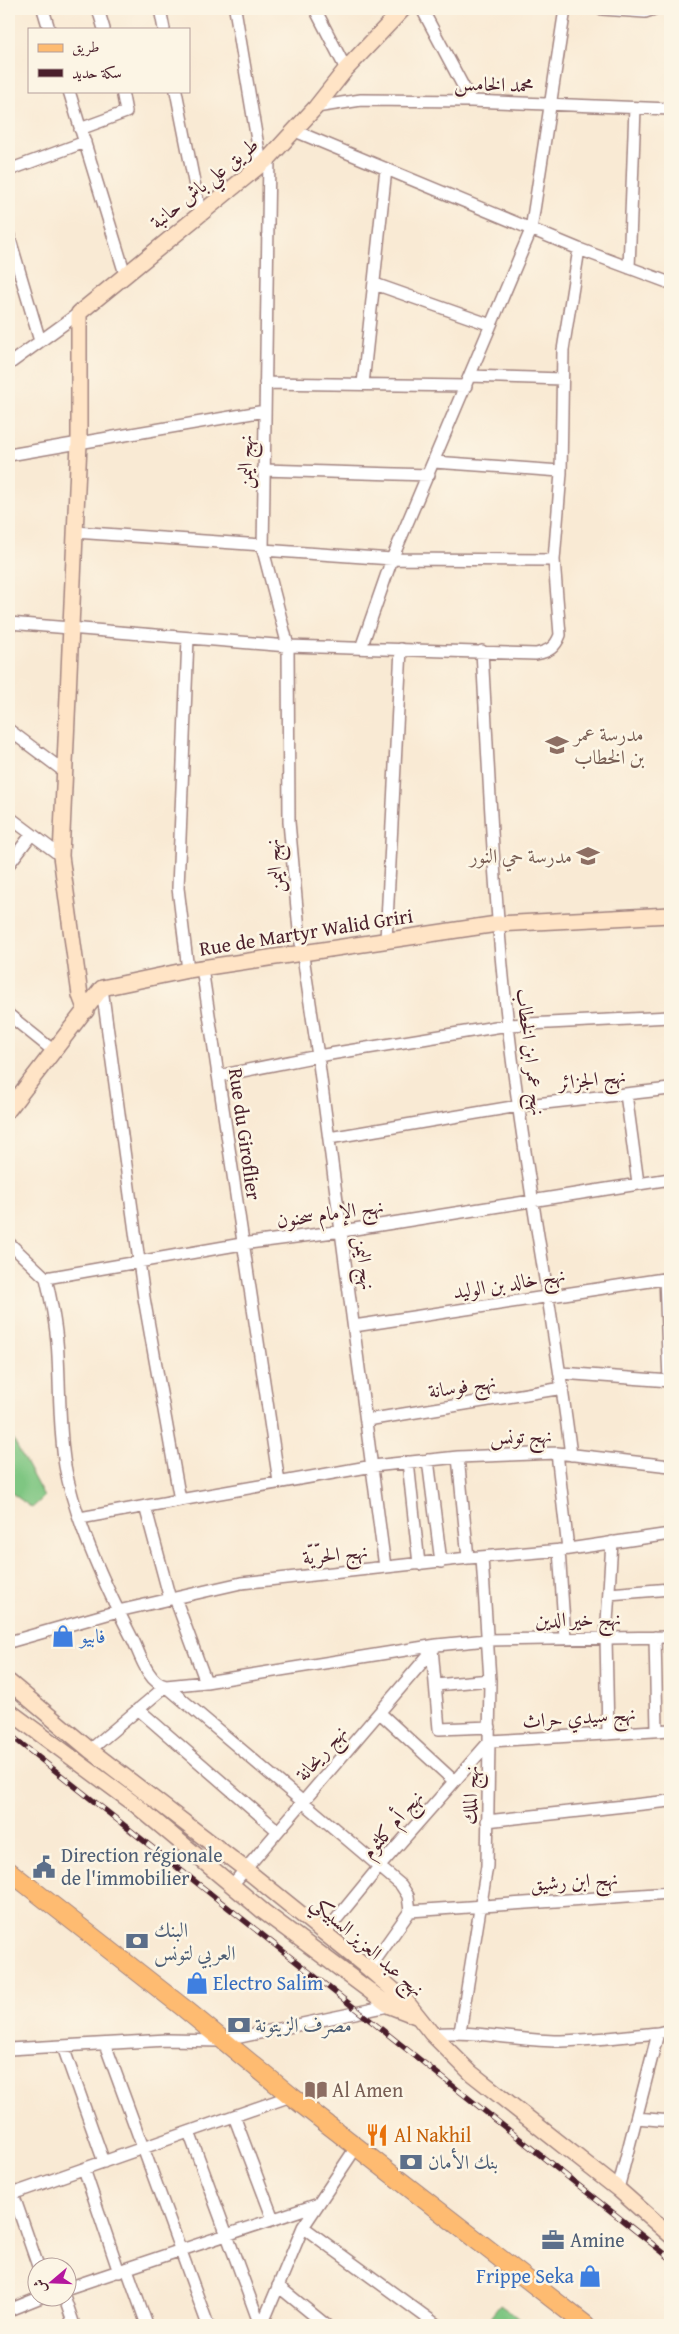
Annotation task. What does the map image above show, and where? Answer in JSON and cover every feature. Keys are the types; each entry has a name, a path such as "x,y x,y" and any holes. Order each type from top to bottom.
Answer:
{"main road":[{"path":"9,1870 185,2009 291,2096 586,2325"}],"street":[{"path":"43,9 49,28"},
{"path":"98,9 104,28"},
{"path":"160,9 164,28"},
{"name":"نهج اليمن","path":"235,9 265,161 263,548 288,646 289,822 302,952 342,1231 385,1567"},
{"path":"315,9 346,69"},
{"name":"طريق علي باش حانبة","path":"9,364 80,313 200,212 265,161 316,107 346,69 403,9"},
{"path":"422,9 471,101"},
{"path":"361,648 392,559 531,230 565,9"},
{"path":"602,9 645,12 654,9"},
{"path":"69,92 125,274"},
{"path":"80,128 126,112 122,92"},
{"path":"176,92 200,212"},
{"name":"محمد الخامس","path":"316,107 361,100 471,101 670,109"},
{"path":"629,268 635,108"},
{"path":"294,131 531,230 670,283"},
{"path":"9,170 85,142"},
{"path":"364,384 386,169"},
{"path":"9,236 40,341"},
{"path":"9,623 288,646 536,654 548,652 556,645 560,635 554,560 560,471 563,350 579,249"},
{"path":"375,284 491,325"},
{"path":"80,313 79,443 62,856 80,994 86,1011"},
{"path":"265,383 364,384 562,380"},
{"path":"9,455 265,411"},
{"path":"434,462 560,471"},
{"path":"263,470 429,475"},
{"path":"75,532 392,559 554,560"},
{"name":"Rue du Giroflier","path":"188,638 178,888 218,1076 279,1482"},
{"path":"386,940 401,649"},
{"name":"نهج عمر ابن الخطاب","path":"482,651 497,924 508,1025 518,1106 550,1296 571,1455"},
{"path":"9,730 65,772"},
{"path":"9,817 62,856"},
{"path":"9,864 31,835"},
{"name":"Rue de Martyr Walid Griri","path":"102,988 195,969 497,924 670,915"},
{"path":"9,1109 55,1052 102,988"},
{"path":"102,988 152,1348 180,1500"},
{"path":"9,1015 55,1052"},
{"path":"218,1076 318,1056 508,1025 670,1017"},
{"name":"نهج الجزائر","path":"329,1138 518,1106 670,1089"},
{"path":"626,1094 638,1183"},
{"name":"نهج الإمام سحنون","path":"46,1278 242,1244 342,1231 670,1179"},
{"path":"9,1243 46,1278 54,1317 58,1357 60,1427 65,1465 80,1518 118,1610 154,1679 158,1684 166,1686 379,1866 401,1885 408,1896 410,1911 369,1970"},
{"path":"561,1373 670,1381 668,1278"},
{"name":"نهج خالد بن الوليد","path":"354,1326 668,1278"},
{"name":"نهج فوسانة","path":"367,1420 563,1388"},
{"path":"557,1453 566,1638"},
{"name":"نهج تونس","path":"80,1518 373,1466 458,1457 557,1453 670,1466"},
{"path":"458,1457 468,1558"},
{"path":"428,1460 441,1562"},
{"path":"408,1462 420,1564"},
{"path":"145,1506 173,1598 206,1682"},
{"name":"نهج الحرّيّة","path":"9,1642 118,1610 241,1583 468,1558 563,1550 670,1534"},
{"path":"608,1734 606,1638 612,1542"},
{"name":"نهج الملك","path":"460,2032 487,1866 490,1680 482,1558"},
{"path":"609,1594 670,1589"},
{"name":"نهج خير الدين","path":"166,1686 206,1682 434,1646 487,1640 670,1636"},
{"path":"655,1637 656,1730"},
{"path":"434,1646 440,1730 490,1727"},
{"name":"نهج ريحانة","path":"232,1884 380,1713 434,1646"},
{"path":"436,1685 490,1680"},
{"name":"نهج عبد العزيز السبيكي","path":"9,1682 90,1750 246,1869 325,1933 406,2000 417,2016"},
{"path":"90,1750 166,1686"},
{"path":"138,1709 278,1831"},
{"name":"نهج عبد العزيز السبيكي","path":"9,1711 136,1805 264,1912 390,2006 417,2016"},
{"path":"380,1713 454,1782"},
{"name":"نهج سيدي حراث","path":"490,1741 670,1730"},
{"name":"نهج أم كلثوم","path":"325,1933 379,1866 490,1741"},
{"path":"487,1821 670,1801"},
{"name":"نهج ابن رشيق","path":"410,1911 670,1893"},
{"path":"9,2049 167,2040 222,2041 390,2006 406,2000"},
{"path":"417,2016 471,2074 618,2189 670,2235"},
{"path":"432,2034 460,2032 504,2038 555,2041 658,2033 670,2030"},
{"path":"618,2189 658,2033"},
{"path":"105,2044 208,2325"},
{"path":"63,2047 104,2162"},
{"path":"34,2256 11,2195 291,2096"},
{"path":"234,2116 273,2219"},
{"path":"637,2118 670,2121"},
{"path":"189,2132 225,2235 261,2325"},
{"path":"261,2325 303,2227 357,2146"},
{"path":"84,2169 123,2270 147,2325"},
{"path":"78,2285 316,2205"},
{"path":"303,2227 437,2325"},
{"path":"278,2286 326,2325"},
{"path":"9,2310 28,2302"},
{"path":"67,2306 74,2325"}],"green space":[{"path":"9,1432 44,1497 32,1508 9,1491"},
{"path":"500,2305 528,2325 484,2325"}],"railway":[{"path":"9,1734 670,2258"}],"place":[{"name":"مدرسة عمر بن الخطاب","path":"557,745"},
{"name":"مدرسة حي النور","path":"588,856"},
{"name":"فابيو","path":"63,1636"},
{"name":"Direction régionale de l'immobilier","path":"44,1867"},
{"name":"البنك العربي لتونس","path":"137,1941"},
{"name":"Electro Salim","path":"197,1983"},
{"name":"مصرف الزيتونة","path":"239,2025"},
{"name":"Al Amen","path":"316,2090"},
{"name":"Al Nakhil","path":"377,2135"},
{"name":"بنك الأمان","path":"411,2162"},
{"name":"Amine","path":"553,2240"},
{"name":"Frippe Seka","path":"590,2276"}]}
